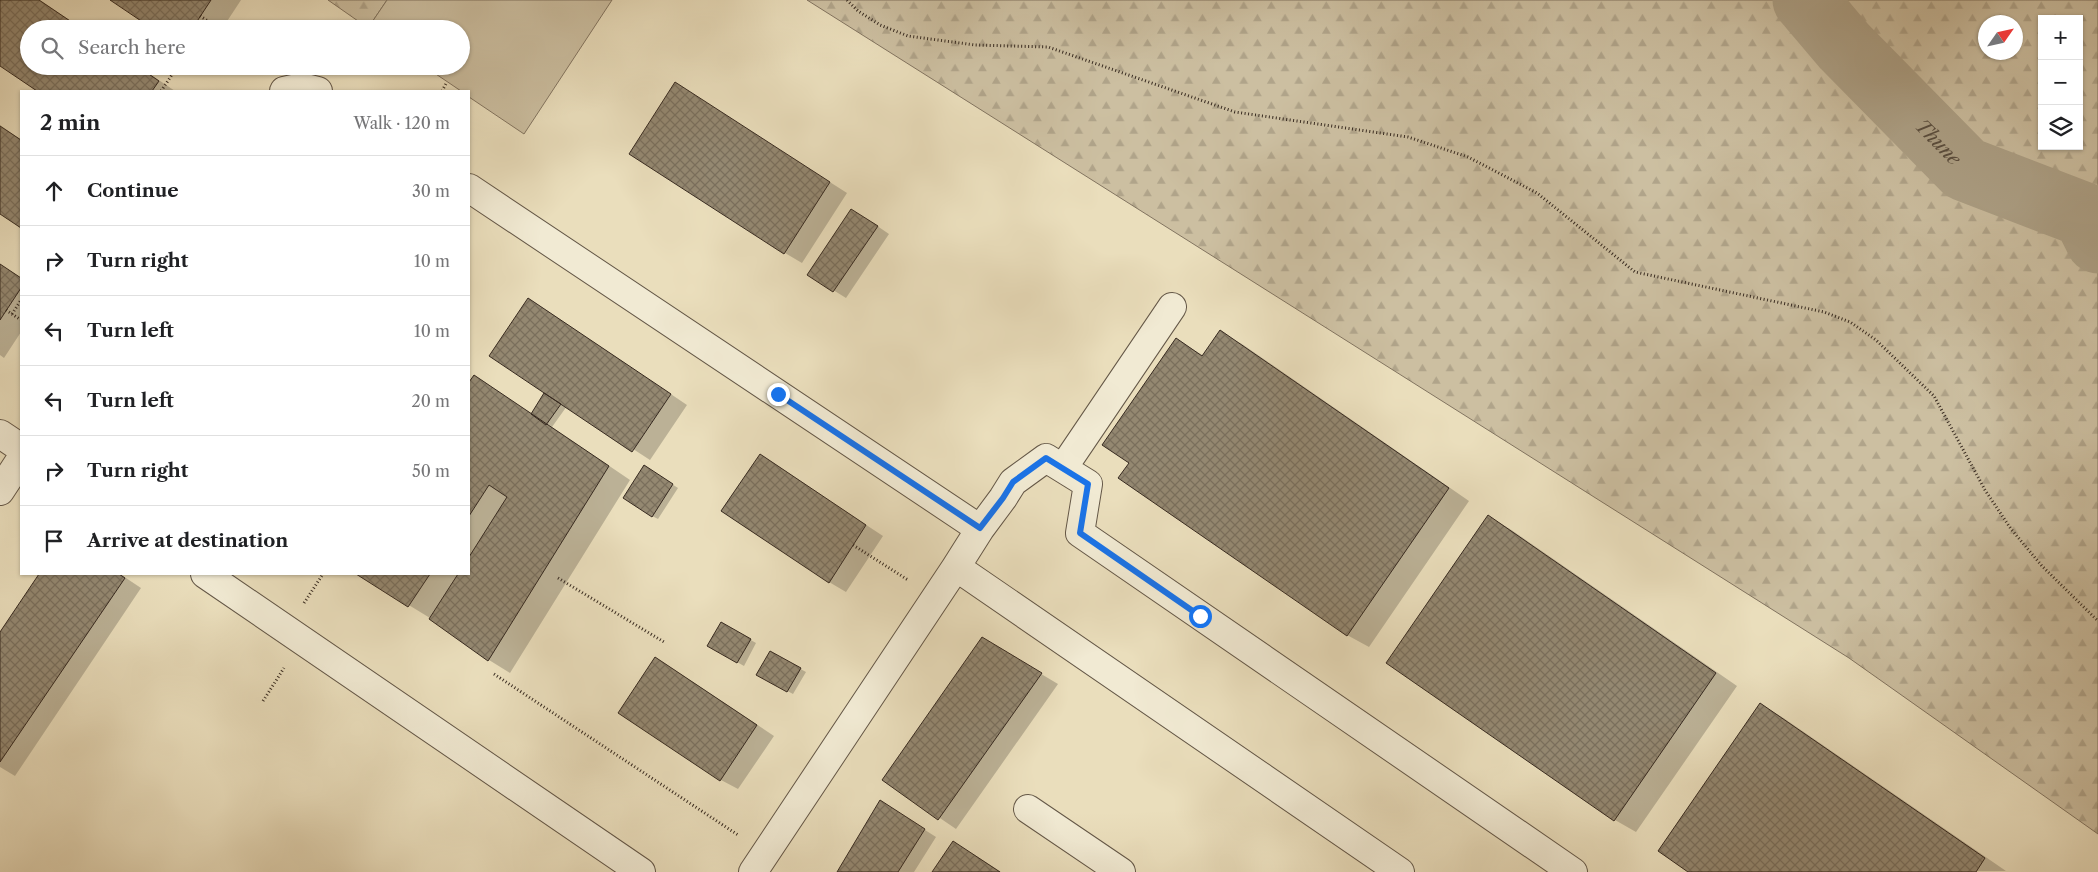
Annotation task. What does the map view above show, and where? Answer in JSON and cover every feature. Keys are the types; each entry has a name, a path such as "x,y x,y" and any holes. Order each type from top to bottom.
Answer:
{"lane":[{"path":"288,90 302,87 314,90"},
{"path":"470,189 980,528"},
{"path":"1063,468 1172,307"},
{"path":"0,434 20,447"},
{"path":"759,862 936,598 980,528 1013,482 1046,458 1088,484 1080,533 1561,869"},
{"path":"0,491 20,461"},
{"path":"956,567 1400,872"},
{"path":"206,575 641,872"},
{"path":"1028,809 1121,872"}],"path":[{"path":"847,0 858,11 880,25 908,36 975,45 1048,47 1235,112 1408,137 1468,157 1537,193 1636,272 1824,312 1850,322 1876,340 1934,396 1985,490 2011,529 2042,566 2098,621"},
{"path":"200,16 206,20"},
{"path":"162,90 172,75"},
{"path":"443,90 447,82"},
{"path":"12,314 20,302"},
{"path":"6,310 20,319"},
{"path":"853,545 936,598"},
{"path":"558,578 664,642"},
{"path":"263,701 302,640"},
{"path":"494,674 759,862"}],"green space":[{"path":"328,0 387,0 373,20 357,20"},
{"path":"387,0 612,0 524,134 470,98 470,90 460,90 437,75 470,75 470,20 373,20"},
{"path":"807,0 2098,0 2098,834 1849,658"}],"building":[{"path":"0,0 39,0 69,20 20,20 20,75 150,75 159,81 153,90 36,90 0,66"},
{"path":"110,0 211,0 198,20 140,20"},
{"path":"675,82 830,182 784,254 629,154"},
{"path":"0,126 20,139 20,227 0,214"},
{"path":"851,209 878,226 833,292 807,275"},
{"path":"0,264 20,277 20,290 0,320"},
{"path":"528,298 671,394 632,452 489,356"},
{"path":"1220,330 1449,488 1347,636 1118,478 1129,463 1102,445 1176,338 1202,356"},
{"path":"474,375 609,466 488,661 429,619 457,575 470,575 470,555 507,497 489,485 470,514 470,381"},
{"path":"544,393 561,404 546,425 531,414"},
{"path":"760,454 866,525 829,583 721,511"},
{"path":"644,465 673,484 652,517 623,498"},
{"path":"1488,515 1716,673 1614,821 1386,663"},
{"path":"38,575 120,575 125,578 0,762 0,632"},
{"path":"358,575 429,575 408,607"},
{"path":"721,622 751,639 737,663 707,646"},
{"path":"982,637 1042,673 938,820 882,780"},
{"path":"770,651 801,668 787,692 756,675"},
{"path":"655,657 757,725 720,781 618,713"},
{"path":"1760,703 1985,858 1976,872 1688,872 1658,851"},
{"path":"880,800 925,829 898,872 837,872"},
{"path":"953,841 1000,872 932,872"}],"waterway":[{"name":"Thune","path":"1805,0 1844,46 1965,169 2085,215 2098,241"}],"route":[{"path":"778,394 980,528 1013,482 1046,458 1088,484 1080,533 1200,616"}]}
